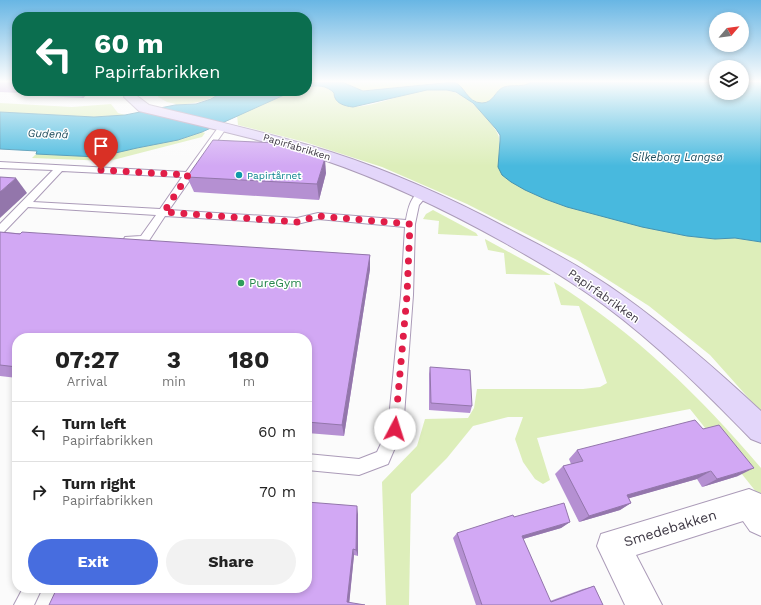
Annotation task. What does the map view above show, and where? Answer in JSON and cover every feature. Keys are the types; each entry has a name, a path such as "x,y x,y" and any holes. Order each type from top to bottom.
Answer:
{"street":[{"name":"Papirfabrikken","path":"153,110 278,141 327,156 383,176 424,193 533,250 578,276 613,300 650,329 703,373 761,430"},
{"name":"Smedebakken","path":"644,605 613,546 749,504 761,520"}],"lane":[{"path":"120,239 144,240 223,127"},
{"path":"0,165 188,175"},
{"path":"0,232 24,204 60,168"},
{"path":"312,462 359,467 382,458 395,429 407,295 410,224 414,204 424,193"},
{"path":"24,204 164,212 297,222 318,216 410,224"},
{"path":"0,232 15,234"},
{"path":"24,605 30,593"}],"green space":[{"path":"0,110 116,110 118,113 125,115 94,117 0,112"},
{"path":"248,110 479,110 497,132 499,137 500,148 498,167 525,190 567,207 687,236 715,239 735,238 761,242 761,412 710,355 649,306 577,260 467,204 382,167 305,142 238,125 237,115"},
{"path":"202,132 205,133 202,137 109,161 32,158 36,154 98,157 178,140"},
{"path":"433,210 476,233 478,236 438,234 439,221 423,219 426,214"},
{"path":"485,239 551,275 506,274 504,253 488,250"},
{"path":"554,282 612,322 639,344 715,416 761,468 761,498 690,409 537,438 550,480 543,484 535,479 523,462 515,439 523,417 508,417 473,426 447,458 411,494 409,605 386,605 382,482 417,446 425,419 468,418 474,408 477,389 583,389 600,387 607,383 579,306 561,305"}],"water":[{"name":"Gudenå","path":"149,110 250,110 202,132 178,140 98,157 36,154 37,151 0,149 0,112 94,117 125,115"},
{"name":"Silkeborg Langsø","path":"479,110 761,110 761,242 735,238 715,239 687,236 642,227 567,207 545,199 525,190 502,175 498,167 500,135"}],"building":[{"path":"213,140 277,143 325,158 317,184 187,177"},
{"path":"0,177 16,178 0,192"},
{"path":"0,232 20,234 22,232 370,255 342,425 312,422 312,333 12,333 12,366 0,365"},
{"path":"430,367 470,370 472,406 431,403"},
{"path":"695,420 703,429 719,425 754,468 717,479 711,471 627,495 631,503 589,516 563,466 583,461 577,450"},
{"path":"312,502 357,506 356,550 353,549 347,602 365,605 49,605 55,593 312,593"},
{"path":"564,503 570,522 522,536 551,602 594,586 603,605 482,605 457,533 513,515 514,517"}],"place":[{"name":"Papirtårnet","path":"239,175"},
{"name":"PureGym","path":"241,283"}],"route":[{"path":"101,170 188,175 164,212 297,222 318,216 410,224 407,295 395,429"}]}
